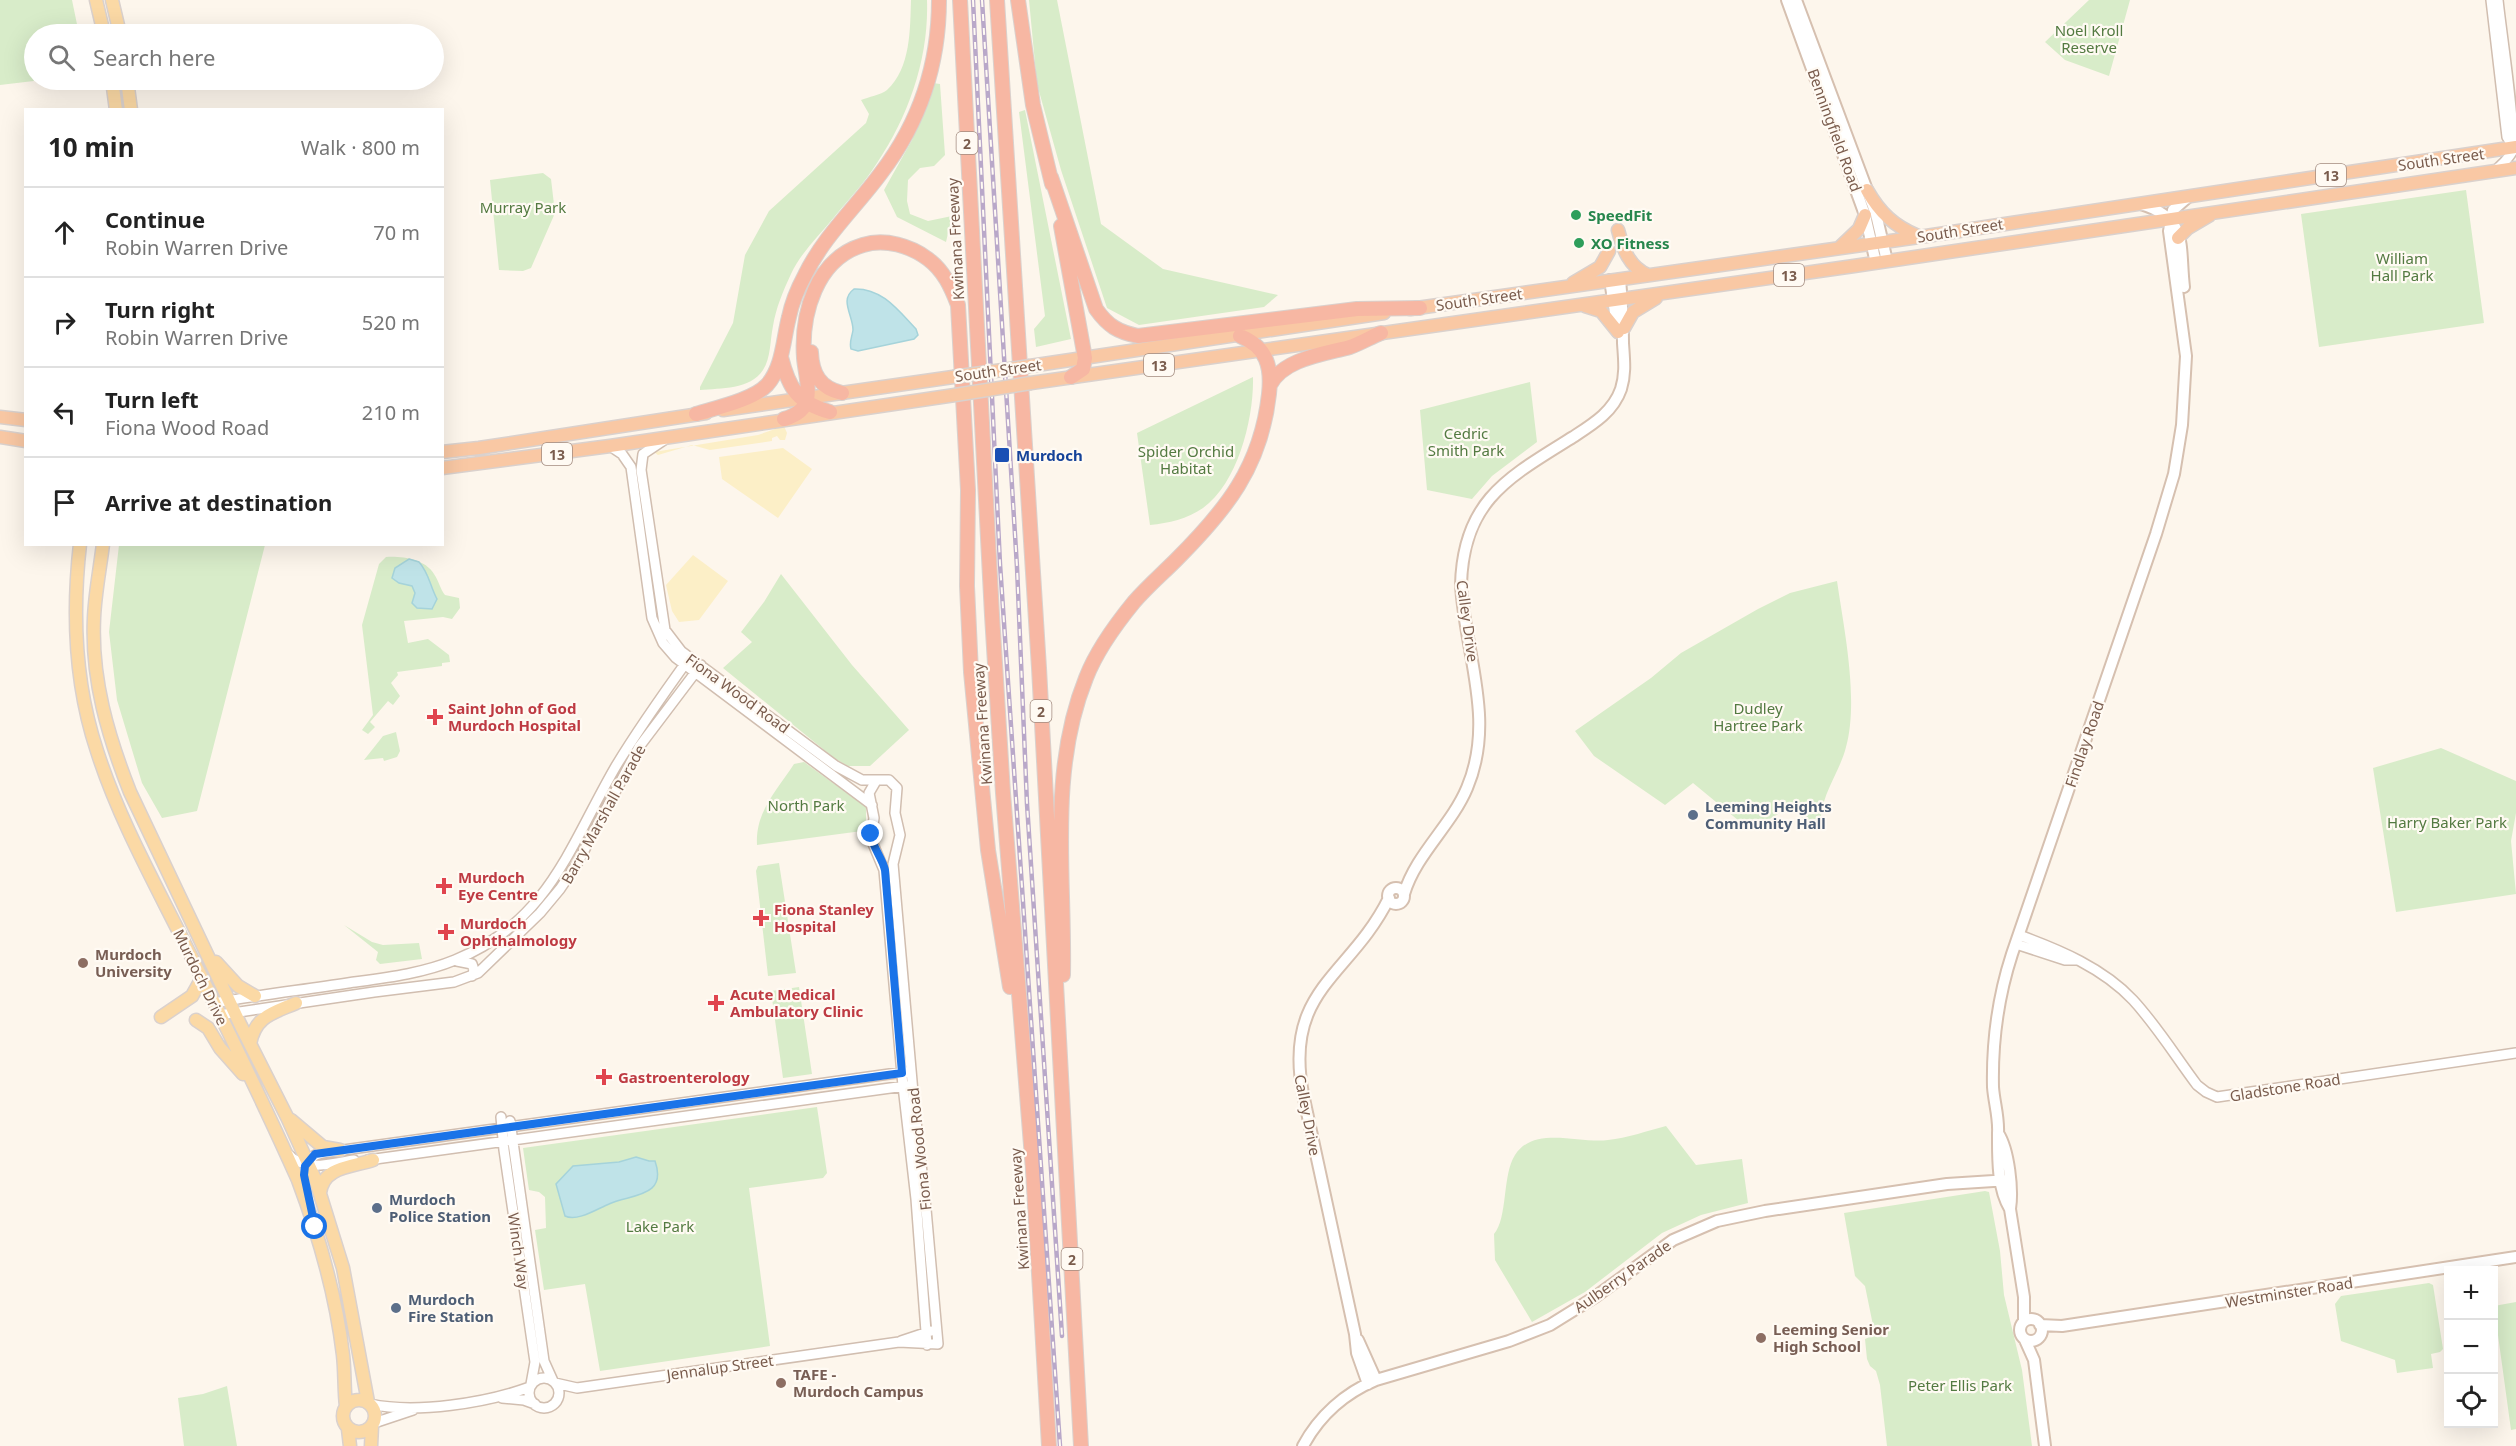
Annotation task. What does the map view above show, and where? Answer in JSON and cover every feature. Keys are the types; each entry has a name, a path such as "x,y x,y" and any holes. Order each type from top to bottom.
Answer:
{"highway":[{"path":"696,414 750,396 763,388 776,372 793,302 805,274 834,229 882,173 914,121 932,70 939,0"},
{"name":"Kwinana Freeway","path":"960,0 991,592 1025,1090 1033,1170 1049,1442"},
{"name":"2","path":"997,0 1040,668 1081,1446"},
{"path":"1018,0 1033,105 1051,177 1085,358 1083,369 1071,377"},
{"name":"South Street","path":"444,452 2515,148"},
{"name":"South Street","path":"444,468 610,446 1071,377 1882,262 2516,168"},
{"path":"1051,177 1096,309 1106,324 1123,333 1138,336 1357,309 1420,308"},
{"path":"1868,190 1877,208 1887,218 1900,228 1920,236"},
{"path":"2178,238 2188,228 2217,212"},
{"path":"1839,248 1859,229 1865,215"},
{"path":"1618,230 1631,264 1636,270 1648,275"},
{"path":"784,419 794,416 805,400 804,338 809,304 817,285 830,266 847,252 870,243 890,243 910,249 935,265 948,282 958,305 968,490 968,629 973,705 988,850 1025,1090"},
{"path":"1564,287 1600,267 1609,251"},
{"path":"817,285 812,310 812,359 819,382 826,388 842,393"},
{"path":"1577,305 1598,309 1622,334 1633,312 1665,292"},
{"path":"1474,300 1471,311 1479,319"},
{"path":"1270,385 1274,376 1284,369 1311,357 1353,346 1381,333"},
{"path":"1061,1073 1064,933 1062,803 1064,764 1070,725 1095,658 1135,602 1199,537 1234,494 1255,456 1263,431 1270,385 1269,367 1262,351 1251,340 1240,336"},
{"path":"781,355 788,381 805,400 831,412"},
{"path":"0,411 24,413"},
{"path":"0,417 24,420"},
{"path":"0,437 24,441"}],"main road":[{"path":"96,0 102,24"},
{"path":"112,0 118,24"},
{"name":"Benningfield Road","path":"1787,0 1865,215 1878,242"},
{"name":"Benningfield Road","path":"1796,0 1868,190 1882,262"},
{"path":"113,90 116,108"},
{"path":"129,90 131,108"},
{"path":"2137,203 2156,209 2170,218 2178,204 2190,195"},
{"name":"Findlay Road","path":"2024,1322 2024,1297 2010,1209 2004,1200 2005,1177 1996,1144 1998,1133 1993,1075 1996,1020 2004,983 2018,939 2174,474 2182,424 2189,340 2177,228 2170,218"},
{"name":"Findlay Road","path":"2170,218 2169,231 2186,356"},
{"name":"Calley Drive","path":"1372,1382 1357,1353 1355,1334 1303,1094 1299,1071 1302,1026 1313,1002 1396,896 1461,799 1477,758 1481,724 1461,585 1464,549 1476,517 1496,490 1514,475 1588,427 1611,407 1624,378 1622,334 1615,280"},
{"name":"Murdoch Drive","path":"80,546 75,596 77,654 94,742 112,793 285,1150 310,1214 332,1291 343,1357 346,1406 343,1421 348,1429 350,1446"},
{"name":"Murdoch Drive","path":"103,546 94,632 98,686 107,727 130,792 287,1117 320,1193 348,1287 369,1403 375,1412 370,1446"},
{"path":"207,952 238,986 255,996"},
{"path":"161,1017 192,996 202,978"},
{"path":"250,1044 252,1032 258,1022 296,1003"},
{"path":"196,1020 208,1028 220,1048 252,1083"},
{"path":"287,1117 323,1147 340,1150"},
{"path":"320,1193 322,1182 333,1172 373,1160"},
{"name":"Aulberry Parade","path":"1303,1446 1314,1427 1333,1407 1372,1382 1509,1341 1550,1324 1595,1297 1673,1240 1717,1221 1775,1209 2005,1177"},
{"name":"Westminster Road","path":"2039,1330 2516,1257"},
{"path":"332,1291 348,1287"},
{"name":"Findlay Road","path":"2024,1297 2039,1330"},
{"path":"2034,1360 2019,1331 2024,1322 2030,1319 2039,1330 2034,1360 2045,1446"},
{"path":"2025,1340 2032,1341 2039,1330"},
{"path":"346,1406 358,1400 369,1403"},
{"path":"348,1429 364,1432 373,1424"}],"street":[{"path":"2491,0 2507,137 2515,148"},
{"path":"2495,171 2508,159 2515,148 2516,125 2498,0"},
{"name":"Fiona Wood Road","path":"672,436 649,448 643,454 641,470 665,630 688,661"},
{"name":"Fiona Wood Road","path":"610,446 622,454 631,467 650,604 657,633 667,649 688,661 872,805"},
{"name":"Barry Marshall Parade","path":"219,1015 232,1006 255,996 390,977 454,960 483,945 516,922 555,878 577,843 621,758 654,707 688,661"},
{"name":"Fiona Wood Road","path":"698,669 844,771 862,780 889,780 897,788 895,813 900,835 893,864 906,1072"},
{"name":"Barry Marshall Parade","path":"214,1003 232,1006 296,1003 454,982 472,976 488,964 560,889 577,864 639,747 698,669"},
{"name":"Fiona Wood Road","path":"876,781 869,793 874,818 871,839 885,870 938,1344"},
{"path":"877,849 888,852 897,847"},
{"name":"Gladstone Road","path":"2018,939 2067,953 2075,960 2108,978 2133,1000 2197,1085 2217,1096 2516,1053"},
{"path":"454,960 471,962 474,970 472,976"},
{"path":"285,1150 296,1161 308,1164 396,1158 507,1134 737,1096 906,1072"},
{"path":"310,1214 304,1179 308,1164 315,1154 491,1130 523,1140 908,1086"},
{"path":"778,1090 780,1105"},
{"path":"737,1096 740,1110"},
{"path":"491,1130 499,1125 507,1134"},
{"name":"Winch Way","path":"507,1134 544,1361 554,1382"},
{"name":"Winch Way","path":"507,1134 535,1362 531,1386"},
{"path":"379,1145 390,1151 396,1158"},
{"name":"Fiona Wood Road","path":"921,1199 927,1344"},
{"name":"Jennalup Street","path":"899,1342 937,1330"},
{"name":"Jennalup Street","path":"497,1398 531,1386 543,1378 577,1388 899,1342 938,1344"},
{"path":"554,1382 559,1391 555,1402"},
{"path":"531,1386 530,1397 535,1404"},
{"name":"Jennalup Street","path":"369,1403 386,1407 418,1408 497,1398 524,1400 547,1407 577,1388"},
{"name":"Jennalup Street","path":"373,1424 418,1408"}],"green space":[{"path":"0,0 72,0 77,24 24,24 24,82 0,85"},
{"path":"911,0 927,0 925,43 915,85 899,125 867,177 795,266 778,306 769,354 763,370 757,377 743,385 700,390 733,323 745,255 769,211 866,123 869,114 861,100 887,90 901,71 908,48"},
{"path":"1029,0 1057,0 1101,224 1163,269 1278,295 1264,307 1139,325 1107,308 1061,170 1037,84"},
{"name":"Noel Kroll Reserve","path":"2089,0 2130,0 2109,76 2065,60 2045,42"},
{"path":"933,83 940,84 945,155 934,166 920,168 908,180 907,201 910,214 928,221 952,216 946,242 897,217 884,190 912,140"},
{"path":"1025,110 1071,339 1036,347 1034,329 1045,316 1019,112"},
{"name":"Murray Park","path":"543,173 551,179 555,213 531,268 523,271 499,270 490,180"},
{"name":"William Hall Park","path":"2466,190 2484,323 2319,347 2301,214"},
{"name":"Spider Orchid Habitat","path":"1253,377 1251,411 1247,430 1242,448 1226,483 1215,497 1197,512 1178,520 1150,525 1137,433"},
{"name":"Cedric Smith Park","path":"1530,382 1537,442 1492,476 1472,499 1427,490 1420,410"},
{"path":"119,546 265,546 197,811 162,818 142,783 117,700 109,632"},
{"path":"386,557 406,558 425,565 434,574 445,595 459,598 460,608 452,619 443,617 404,621 408,643 428,639 449,655 450,662 442,663 442,666 397,672 398,675 391,683 400,696 393,705 388,701 370,722 375,727 368,734 362,730 373,715 362,625 379,564"},
{"path":"781,574 852,665 909,730 870,766 848,766 834,758 723,668 752,642 741,632 764,602"},
{"name":"Dudley Hartree Park","path":"1837,581 1851,686 1850,728 1846,747 1825,798 1821,816 1806,825 1794,805 1750,830 1693,783 1665,805 1594,756 1575,731 1651,678 1681,653 1790,593"},
{"path":"396,732 400,751 397,757 384,761 383,758 364,760 383,736"},
{"name":"Harry Baker Park","path":"2441,748 2516,781 2516,813 2511,841 2516,894 2396,912 2373,768"},
{"name":"North Park","path":"804,762 866,807 866,820 862,831 757,845 757,833 768,802 794,764"},
{"path":"779,863 796,973 768,976 756,871 758,866"},
{"path":"344,925 372,942 383,945 419,943 422,959 380,964 376,960 378,952"},
{"path":"799,987 812,1074 783,1078 771,991"},
{"name":"Lake Park","path":"817,1107 827,1173 823,1178 749,1188 770,1346 600,1371 585,1284 544,1290 535,1230 546,1228 545,1197 539,1192 529,1190 523,1148"},
{"path":"1666,1126 1696,1165 1742,1159 1748,1203 1701,1215 1662,1233 1585,1292 1532,1322 1495,1260 1494,1234 1501,1218 1508,1174 1515,1155 1523,1146 1545,1138 1608,1140"},
{"name":"Peter Ellis Park","path":"1989,1192 2000,1251 2004,1295 2022,1370 2032,1446 1887,1446 1880,1385 1876,1371 1867,1359 1865,1339 1875,1335 1865,1286 1855,1276 1844,1213"},
{"path":"2429,1283 2433,1285 2443,1349 2431,1354 2433,1368 2397,1373 2395,1360 2341,1341 2335,1304 2341,1296"},
{"path":"2516,1302 2516,1429 2511,1430 2498,1335 2498,1305"},
{"path":"227,1386 237,1446 184,1446 178,1398 203,1394"}],"sand":[{"path":"784,426 787,433 785,440 780,440 777,436 772,438 772,441 710,450 694,445 758,435"},
{"path":"686,447 658,455 654,452"},
{"path":"783,448 812,469 778,518 722,479 719,457"},
{"path":"693,555 728,581 699,620 679,622 672,611 666,585"}],"water":[{"path":"854,289 873,292 889,301 916,329 918,335 914,339 858,351 851,349 853,330 847,303"},
{"path":"409,559 419,562 427,575 437,599 432,609 417,608 412,603 415,593 412,586 399,583 392,578 395,568"},
{"path":"636,1157 655,1161 658,1173 652,1188 645,1193 581,1216 565,1216 556,1184 573,1166 619,1162"}],"railway":[{"path":"973,0 1000,564 1060,1446"},
{"path":"982,0 1017,567 1027,804 1062,1336"}],"place":[{"name":"SpeedFit","path":"1576,215"},
{"name":"XO Fitness","path":"1579,243"},
{"name":"Murdoch","path":"1002,455"},
{"name":"Saint John of God Murdoch Hospital","path":"435,717"},
{"name":"Leeming Heights Community Hall","path":"1693,815"},
{"name":"Murdoch Eye Centre","path":"444,886"},
{"name":"Fiona Stanley Hospital","path":"761,918"},
{"name":"Murdoch Ophthalmology","path":"446,932"},
{"name":"Murdoch University","path":"83,963"},
{"name":"Acute Medical Ambulatory Clinic","path":"716,1003"},
{"name":"Gastroenterology","path":"604,1077"},
{"name":"Murdoch Police Station","path":"377,1208"},
{"name":"Murdoch Fire Station","path":"396,1308"},
{"name":"Leeming Senior High School","path":"1761,1338"},
{"name":"TAFE - Murdoch Campus","path":"781,1383"}],"route":[{"path":"315,1227 310,1214 304,1175 305,1166 315,1154 902,1073 885,870 871,839 871,834"}]}
